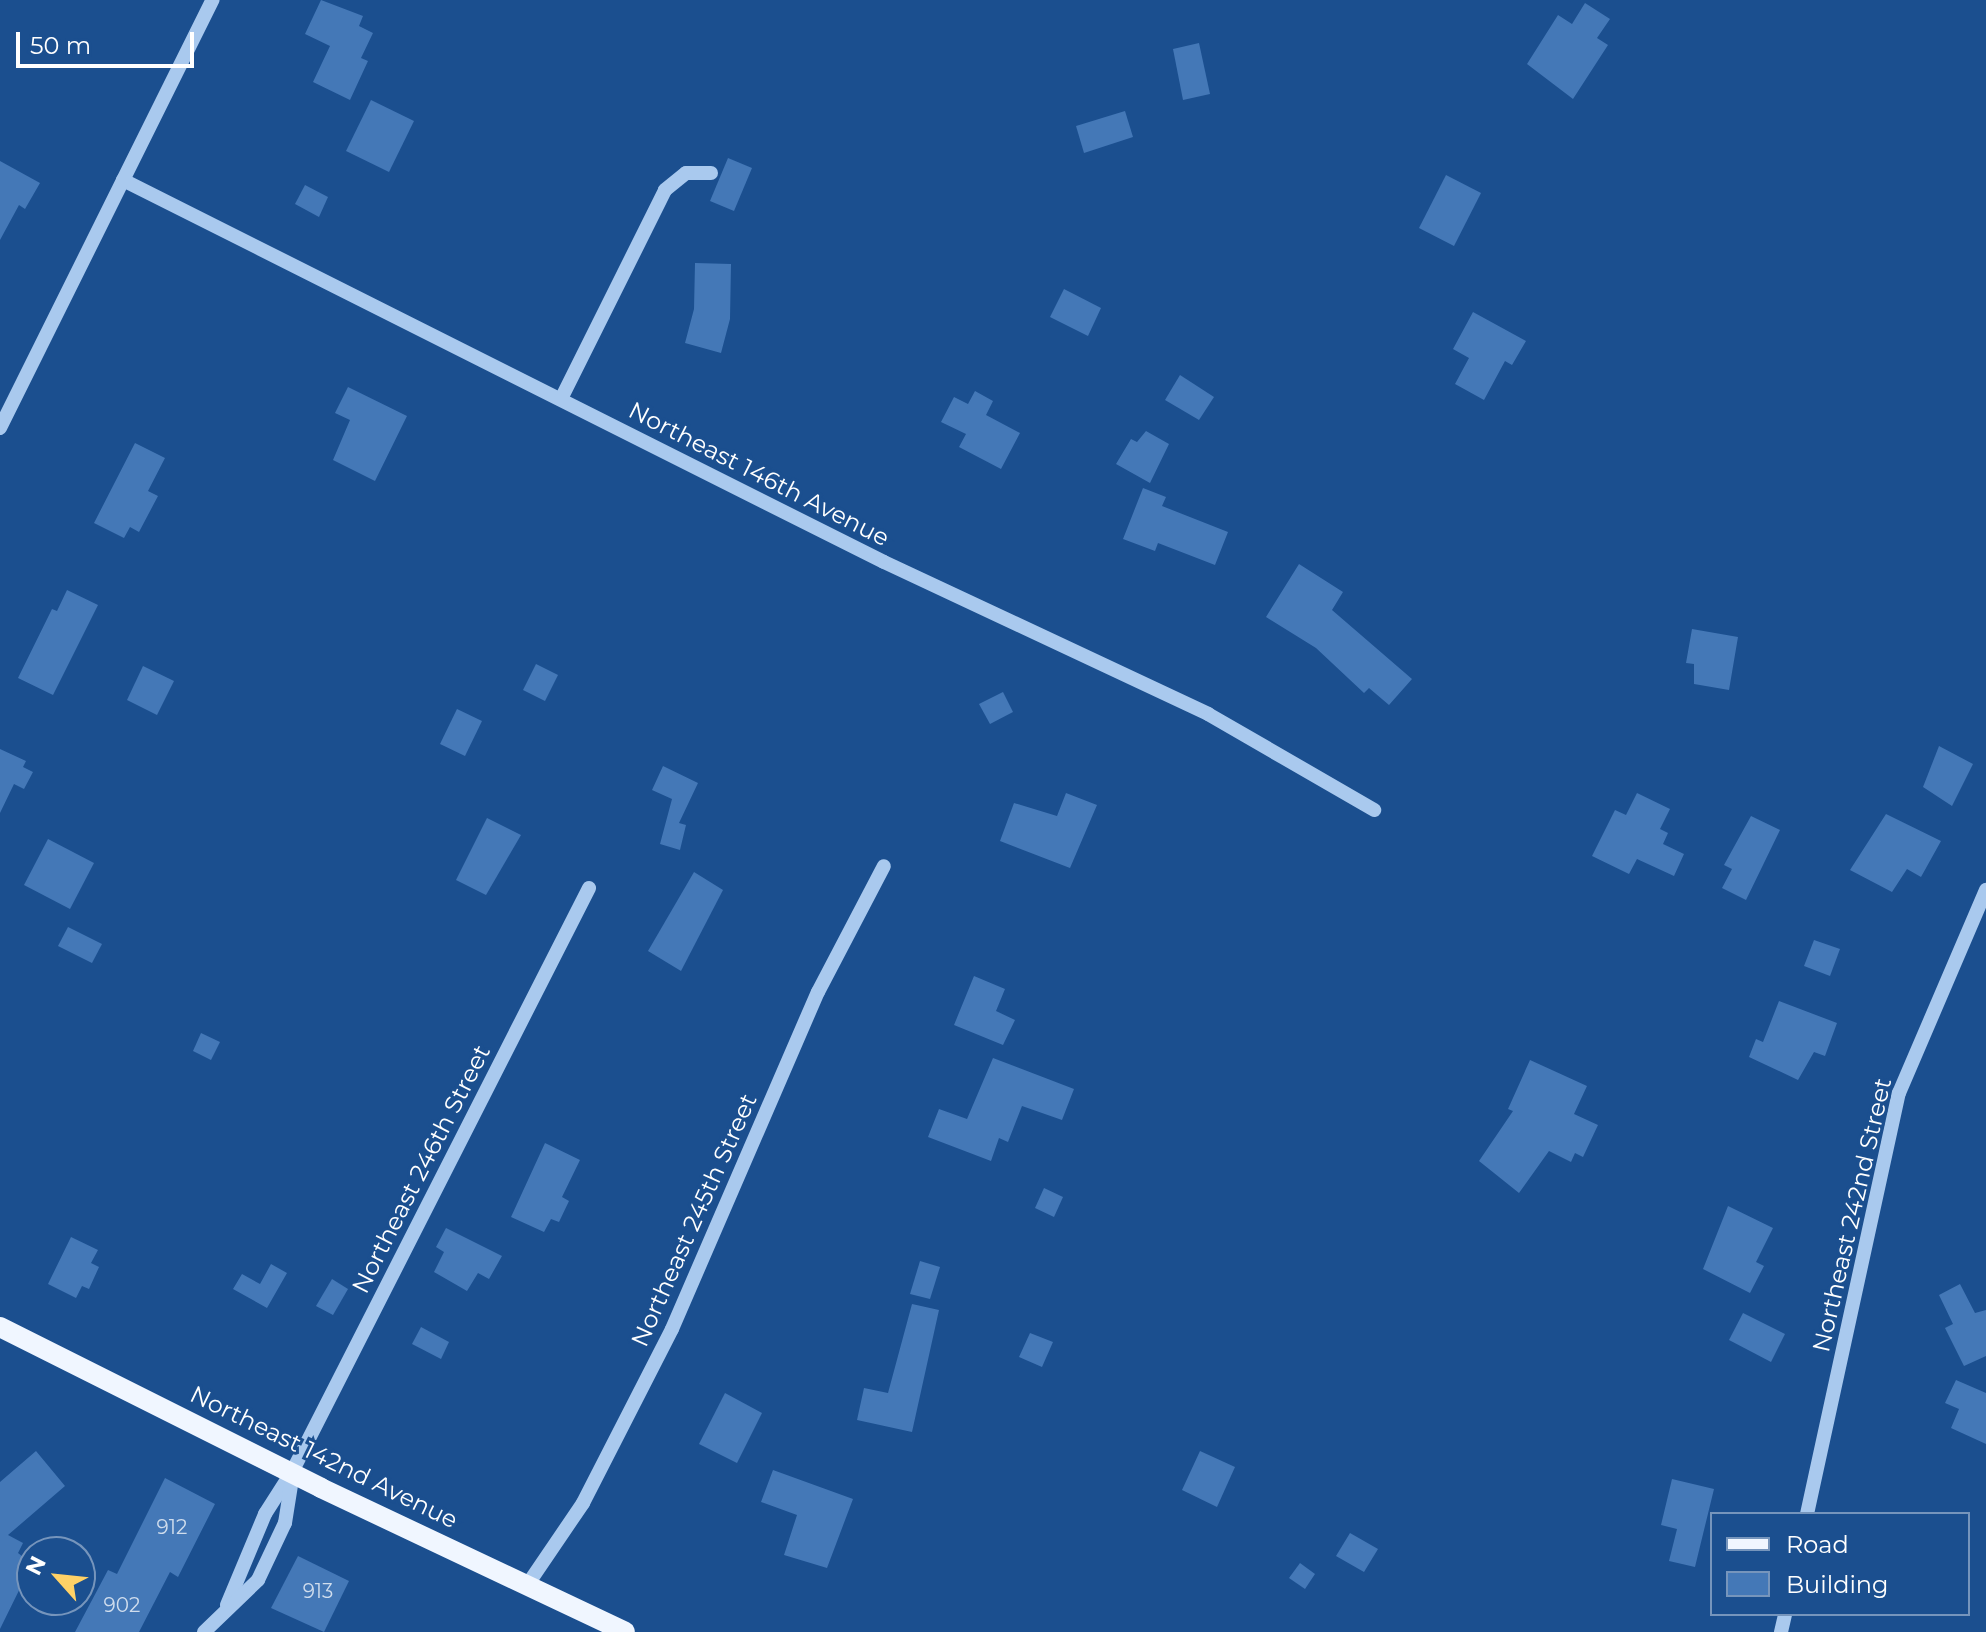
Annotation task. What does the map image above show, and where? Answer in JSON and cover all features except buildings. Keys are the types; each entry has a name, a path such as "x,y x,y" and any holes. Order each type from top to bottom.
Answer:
{"main road":[{"name":"Northeast 142nd Avenue","path":"0,1327 625,1632"}],"street":[{"path":"0,428 212,0"},
{"path":"561,399 665,190 686,173 711,173"},
{"name":"Northeast 146th Avenue","path":"123,180 884,562 1208,714 1374,810"},
{"name":"Northeast 245th Street","path":"528,1584 583,1503 672,1329 818,992 884,866"},
{"name":"Northeast 246th Street","path":"293,1470 589,888"},
{"name":"Northeast 242nd Street","path":"1807,1512 1899,1093 1986,890"},
{"path":"227,1605 265,1514 293,1470"},
{"path":"204,1632 227,1605 258,1580 285,1523 293,1470"}]}
